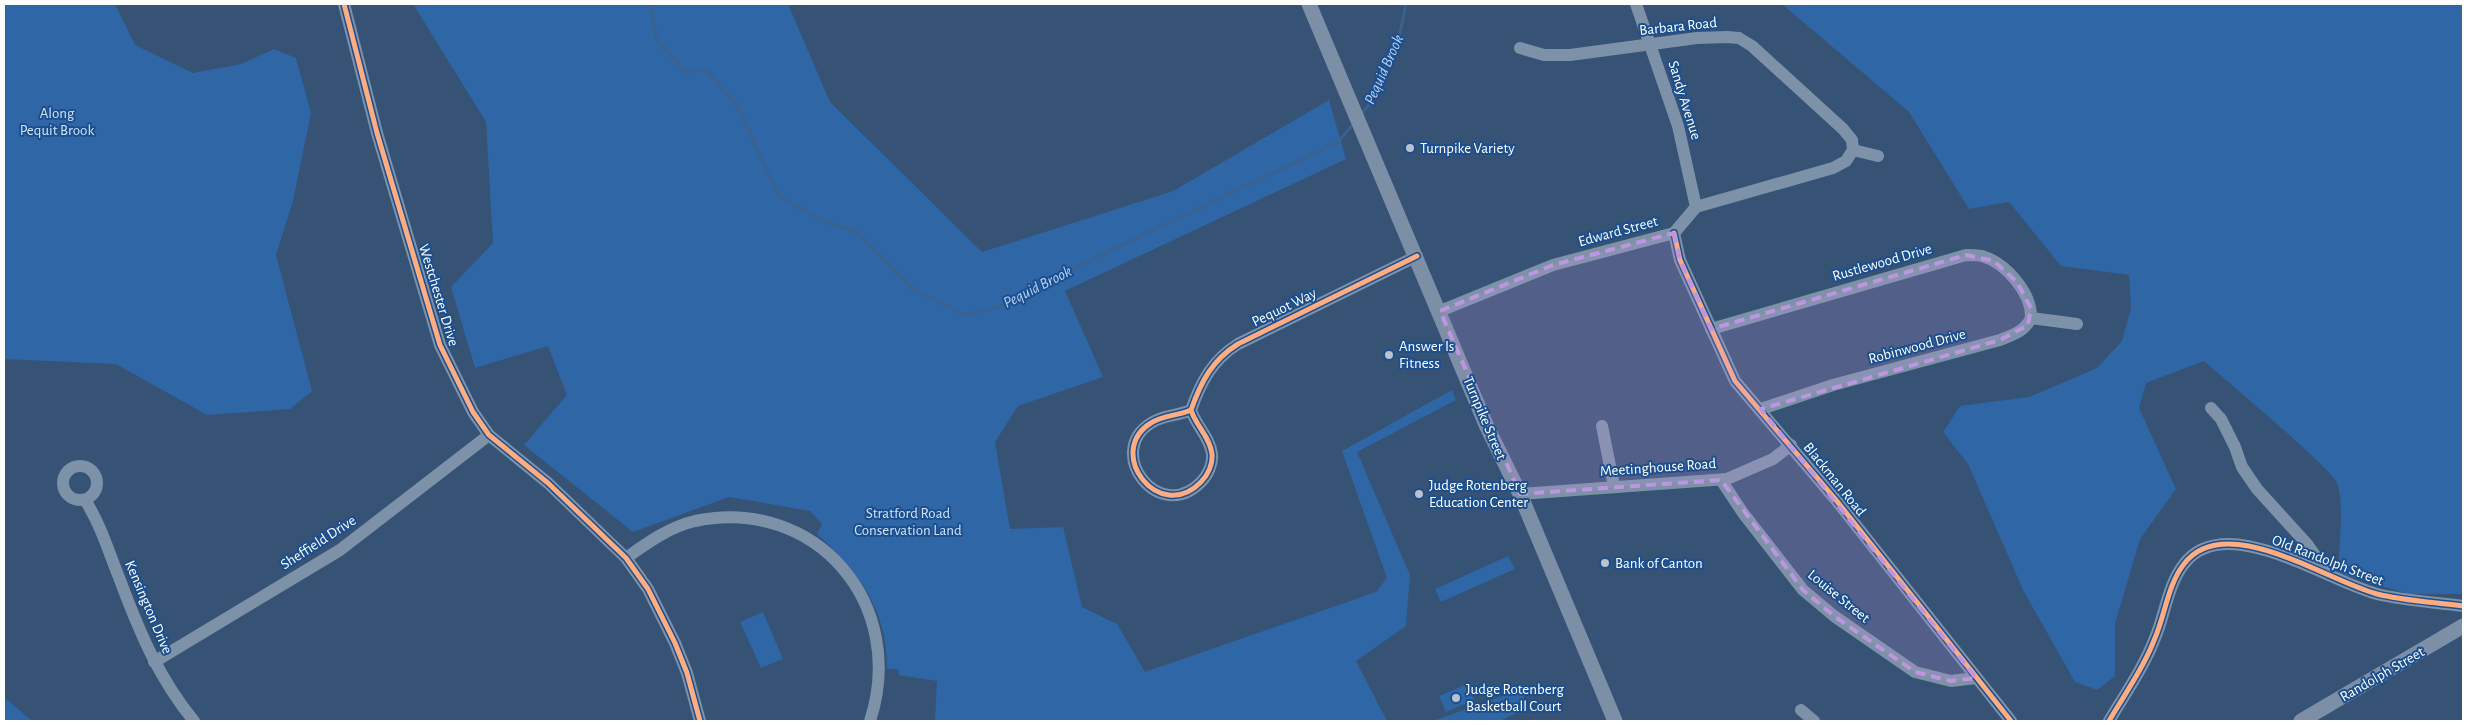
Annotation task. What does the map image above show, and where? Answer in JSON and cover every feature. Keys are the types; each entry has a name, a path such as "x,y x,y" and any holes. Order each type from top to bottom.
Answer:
{"main road":[{"name":"Turnpike Street","path":"1309,4 1488,427 1520,494 1615,721"},
{"name":"Randolph Street","path":"2300,721 2463,626"}],"street":[{"name":"Westchester Drive","path":"344,4 377,133 440,345 473,412 490,435 548,483 626,558 648,589 665,618 687,673 697,720"},
{"name":"Sandy Avenue","path":"1636,4 1678,126 1696,207"},
{"name":"Barbara Road","path":"1520,48 1544,55 1570,55 1650,46 1697,38 1739,38 1752,46 1843,129 1852,140 1853,150"},
{"path":"1696,207 1833,168 1846,162 1853,150 1878,156"},
{"name":"Edward Street","path":"1440,311 1554,266 1674,233 1696,207"},
{"name":"Blackman Road","path":"1674,233 1680,260 1736,381 1791,445 2011,721"},
{"name":"Rustlewood Drive","path":"1712,329 1966,255 1981,256 1994,261 2017,282 2032,308 2031,318"},
{"name":"Pequot Way","path":"1191,410 1207,372 1229,350 1417,256"},
{"path":"2031,318 2077,324"},
{"name":"Robinwood Drive","path":"1761,409 1833,385 2000,340 2020,331 2028,325 2031,318"},
{"path":"2211,408 2221,419 2235,447 2242,467 2257,489 2307,544 2330,576"},
{"path":"1191,410 1210,445 1211,465 1202,480 1194,488 1171,495 1160,493 1143,483 1138,474 1133,457 1134,446 1142,429 1152,422 1191,410"},
{"path":"1602,426 1614,486"},
{"name":"Sheffield Drive","path":"154,662 340,550 490,435"},
{"name":"Meetinghouse Road","path":"1520,494 1721,480 1773,459 1791,445"},
{"name":"Louise Street","path":"1721,480 1742,513 1803,590 1834,616 1915,672 1951,681 1976,678"},
{"name":"Kensington Drive","path":"85,500 97,520 133,615 154,662 175,698 194,721"},
{"path":"626,558 672,528 694,521 720,517 748,518 776,525 820,546 838,562 855,584 875,627 880,649 880,677 877,700 870,721"},
{"name":"Old Randolph Street","path":"2109,721 2149,653 2178,573 2193,555 2207,547 2225,544 2244,544 2282,556 2345,584 2384,595 2463,606"},
{"path":"1800,710 1814,721"}],"highlighted area":[{"path":"1674,233 1680,260 1711,329 1966,255 1994,261 2017,282 2031,308 2028,325 2000,340 1761,409 1976,678 1951,681 1915,672 1834,616 1803,590 1721,480 1520,494 1440,311 1553,265"}],"green space":[{"name":"Along Pequit Brook","path":"4,4 115,4 135,45 193,73 241,64 274,49 296,58 311,113 293,201 276,255 312,391 290,409 207,415 116,364 4,359"},
{"name":"Stratford Road Conservation Land","path":"413,4 788,4 830,102 982,252 1173,191 1329,100 1346,159 1065,291 1103,377 1018,406 995,442 1010,529 1063,527 1082,607 1117,624 1145,672 1376,592 1387,578 1342,451 1452,390 1456,400 1357,452 1410,575 1406,626 1356,661 1387,721 935,721 937,681 899,675 898,669 887,669 886,648 882,628 868,593 845,562 817,534 822,524 810,511 729,497 633,532 524,445 567,395 548,346 475,368 451,287 493,243 486,122"},
{"path":"1782,4 2463,4 2463,594 2408,594 2338,573 2341,518 2338,485 2332,476 2299,444 2204,361 2146,383 2139,408 2176,489 2140,539 2115,624 2115,676 2097,690 2075,682 2024,592 1968,464 1943,432 1960,406 2029,397 2097,368 2122,341 2131,308 2129,275 2061,266 2009,202 1969,209 1909,112"},
{"path":"1508,556 1515,569 1441,602 1435,589"},
{"path":"763,612 783,659 761,668 740,622"},
{"name":"Judge Rotenberg Basketball Court","path":"1467,684 1474,700 1446,712 1439,696"},
{"path":"1525,688 1523,710 1500,721 1433,721"},
{"path":"4,697 32,721 4,721"}],"waterway":[{"name":"Pequid Brook","path":"651,4 656,39 684,71 706,70 737,105 778,195 819,219 857,232 914,290 965,315 1008,304 1086,262 1338,142 1355,122"},
{"name":"Pequid Brook","path":"1360,116 1368,106 1399,37 1406,4"}],"cycle path":[{"path":"344,4 377,133 440,345 473,412 489,435 548,483 626,558 648,589 675,643 687,673 700,721"},
{"path":"1674,233 1680,260 1735,381 1836,500 2011,721"},
{"path":"1191,410 1211,448 1212,462 1210,469 1201,482 1185,493 1169,495 1154,490 1143,480 1135,466 1133,450 1138,436 1156,420 1191,410 1208,372 1221,357 1238,344 1417,256"},
{"path":"2109,721 2151,649 2174,581 2184,564 2202,549 2224,544 2250,546 2277,554 2377,594 2409,600 2463,606"}],"place":[{"name":"Turnpike Variety","path":"1410,148"},
{"name":"Answer Is Fitness","path":"1389,355"},
{"name":"Judge Rotenberg Education Center","path":"1419,494"},
{"name":"Bank of Canton","path":"1605,563"},
{"name":"Judge Rotenberg Basketball Court","path":"1456,698"}]}
